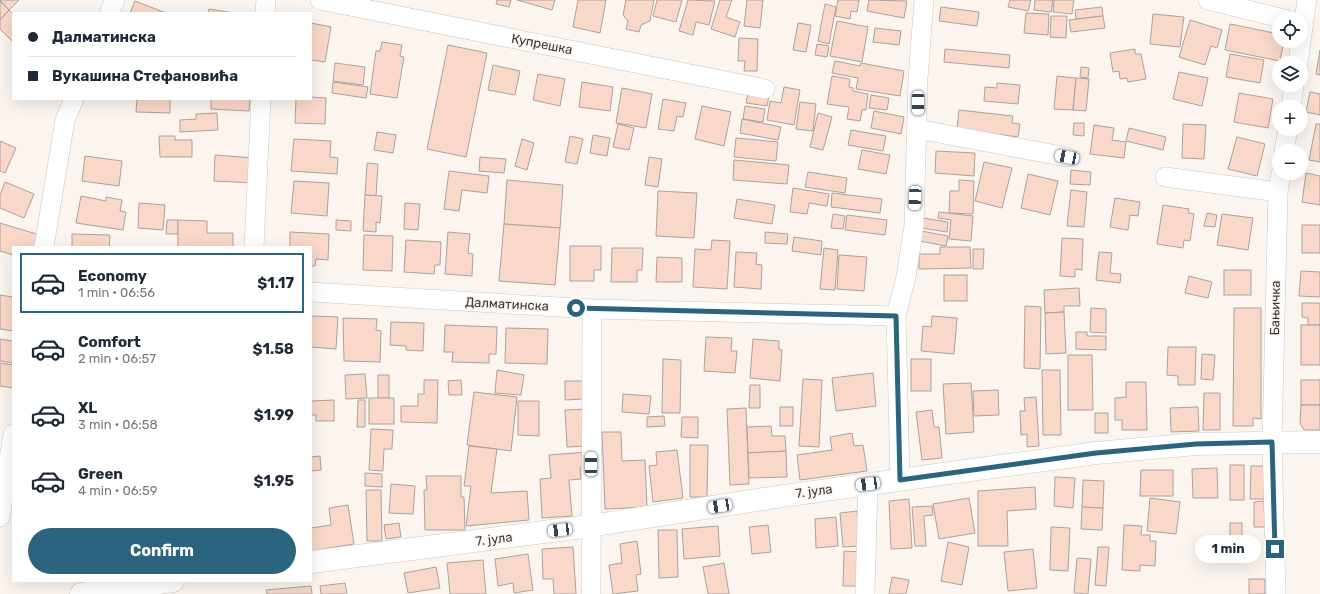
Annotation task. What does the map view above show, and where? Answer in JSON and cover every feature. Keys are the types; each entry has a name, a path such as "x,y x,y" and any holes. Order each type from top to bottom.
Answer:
{"main road":[{"name":"7. јула","path":"312,562 590,526 783,496 1096,453 1196,444 1320,442"},
{"path":"81,594 166,582"}],"street":[{"path":"109,12 115,0"},
{"path":"265,12 266,0"},
{"name":"Купрешка","path":"320,0 765,89"},
{"path":"900,480 896,316 906,277 914,226 918,78 924,0"},
{"path":"1208,0 1272,16"},
{"path":"1306,12 1307,0"},
{"path":"44,246 65,120 74,100"},
{"path":"254,246 261,100"},
{"path":"917,129 1067,157"},
{"path":"1165,177 1278,192"},
{"name":"Бањичка","path":"1276,594 1272,442 1278,192 1280,180"},
{"name":"Далматинска","path":"312,292 592,309 896,316"},
{"path":"591,594 590,526 592,309"},
{"path":"1,507 12,440"},
{"path":"865,594 868,484"}],"building":[{"path":"0,0 19,0 9,10"},
{"path":"497,0 511,0 509,7 496,4"},
{"path":"517,0 555,0 552,10"},
{"path":"578,0 606,0 600,33 573,27"},
{"path":"626,0 654,0 650,21 641,25 639,32 626,29 628,21 623,15"},
{"path":"657,0 682,0 676,22 653,16"},
{"path":"688,0 715,1 709,25 696,22 693,35 679,31"},
{"path":"720,0 732,0 726,17 740,22 735,37 711,29"},
{"path":"747,0 763,0 760,28 744,26"},
{"path":"838,0 859,0 857,12 851,11 850,19 835,16"},
{"path":"869,0 907,1 904,18 867,11"},
{"path":"1010,0 1031,0 1028,11 1008,7"},
{"path":"1035,0 1053,0 1051,12 1034,10"},
{"path":"1054,0 1074,0 1072,14 1053,12"},
{"path":"0,1 9,10 0,20"},
{"path":"135,1 163,12 130,12"},
{"path":"825,4 836,7 829,44 818,41"},
{"path":"941,7 979,12 977,26 939,21"},
{"path":"1102,7 1103,16 1076,19 1075,10"},
{"path":"209,9 227,12 208,12"},
{"path":"9,10 12,13 12,41 0,29 0,20"},
{"path":"1026,13 1049,14 1048,35 1024,33"},
{"path":"1153,14 1184,17 1180,47 1150,44"},
{"path":"1051,16 1067,16 1066,38 1050,37"},
{"path":"1103,16 1105,28 1071,32 1069,20"},
{"path":"1190,20 1222,30 1217,48 1211,46 1205,65 1179,57"},
{"path":"837,21 868,27 862,62 830,56"},
{"path":"312,23 331,27 325,62 312,60"},
{"path":"798,23 811,25 806,52 793,50"},
{"path":"1230,24 1272,33 1272,48 1283,48 1281,56 1272,56 1272,59 1225,50"},
{"path":"875,28 901,31 899,45 873,42"},
{"path":"739,38 758,39 757,71 744,71 745,61 738,61"},
{"path":"382,42 402,45 400,56 404,57 397,98 370,94 376,51 380,51"},
{"path":"817,44 829,46 827,57 815,55"},
{"path":"448,45 487,53 466,157 427,149"},
{"path":"945,49 1010,55 1009,68 944,62"},
{"path":"1135,49 1135,54 1141,54 1146,79 1128,82 1127,78 1120,79 1119,71 1113,72 1110,53"},
{"path":"1320,50 1320,75 1316,74"},
{"path":"1230,54 1264,60 1260,83 1226,77"},
{"path":"835,61 860,66 861,63 904,71 900,96 856,89 858,78 832,73"},
{"path":"335,63 365,67 363,85 333,81"},
{"path":"493,65 520,71 515,95 488,90"},
{"path":"1081,67 1089,68 1088,78 1080,77"},
{"path":"1179,72 1208,78 1202,106 1173,99"},
{"path":"538,74 565,79 560,106 533,100"},
{"path":"832,76 850,79 849,87 853,88 853,91 868,94 866,110 862,110 860,121 847,119 849,107 827,104"},
{"path":"1057,76 1076,78 1073,110 1054,109"},
{"path":"1076,78 1089,79 1086,111 1073,110"},
{"path":"333,82 368,87 366,98 332,93"},
{"path":"582,82 613,87 610,111 579,107"},
{"path":"997,83 1020,85 1018,104 984,101 985,87 997,88"},
{"path":"784,87 800,90 794,125 767,120 770,101 781,103"},
{"path":"622,88 652,94 646,128 616,123"},
{"path":"1310,92 1320,94 1320,115 1308,112"},
{"path":"748,93 769,96 767,106 746,103"},
{"path":"1239,93 1273,99 1268,128 1234,122"},
{"path":"871,95 889,98 887,110 869,108"},
{"path":"312,97 326,98 325,124 295,123 296,100 312,100"},
{"path":"663,99 686,103 683,117 677,116 674,131 658,129"},
{"path":"137,100 170,100 170,113 136,112"},
{"path":"211,100 250,100 249,111 211,109"},
{"path":"800,102 816,104 813,131 796,129"},
{"path":"702,106 731,112 724,146 695,139"},
{"path":"745,106 765,109 763,122 743,119"},
{"path":"959,110 1013,116 1012,123 1020,124 1018,137 957,129"},
{"path":"874,111 904,117 901,134 871,128"},
{"path":"217,113 218,130 180,132 180,120 196,119 196,114"},
{"path":"818,113 832,117 823,150 810,147"},
{"path":"742,119 781,127 778,140 740,133"},
{"path":"1074,123 1084,123 1084,136 1073,135"},
{"path":"618,124 634,128 629,150 613,147"},
{"path":"1183,124 1206,125 1204,159 1182,158"},
{"path":"1316,124 1320,124 1320,162 1309,160"},
{"path":"1094,125 1114,128 1112,140 1126,142 1124,158 1090,154"},
{"path":"1129,128 1166,137 1163,150 1126,141"},
{"path":"851,130 886,136 883,151 848,145"},
{"path":"377,132 396,135 393,153 374,150"},
{"path":"593,135 610,138 607,156 590,153"},
{"path":"159,136 175,136 175,140 192,140 192,157 160,157"},
{"path":"570,136 583,139 577,164 565,162"},
{"path":"1237,137 1265,144 1257,176 1228,169"},
{"path":"736,138 778,142 776,161 734,157"},
{"path":"294,139 331,141 330,157 338,158 337,174 291,171"},
{"path":"522,139 534,143 527,170 515,166"},
{"path":"0,141 16,148 5,173 0,171"},
{"path":"862,150 890,155 886,174 858,169"},
{"path":"936,151 975,153 974,176 935,173"},
{"path":"215,155 255,158 253,183 214,181"},
{"path":"85,156 122,161 119,186 82,181"},
{"path":"480,157 506,159 504,173 479,171"},
{"path":"649,157 662,159 658,187 645,185"},
{"path":"734,160 789,165 787,184 733,180"},
{"path":"984,162 1012,168 1002,208 975,201"},
{"path":"367,163 378,164 376,196 365,195"},
{"path":"1071,170 1091,172 1090,185 1070,184"},
{"path":"449,171 489,176 487,193 462,190 459,211 444,209"},
{"path":"808,172 847,178 845,193 805,187"},
{"path":"1308,173 1320,176 1320,205 1302,202 1305,180 1308,180"},
{"path":"1028,174 1058,181 1050,215 1021,208"},
{"path":"507,180 563,185 560,228 504,224"},
{"path":"959,180 974,181 973,214 949,213 950,191 959,191"},
{"path":"294,181 329,183 327,216 291,213"},
{"path":"5,182 34,194 24,218 0,208 0,195"},
{"path":"793,188 829,194 827,206 809,203 807,214 790,212"},
{"path":"1071,190 1087,192 1084,227 1067,226"},
{"path":"658,191 697,193 694,238 656,236"},
{"path":"832,193 882,199 880,213 831,207"},
{"path":"365,195 382,196 380,223 376,222 376,232 363,231"},
{"path":"81,196 106,201 106,197 122,200 120,211 126,212 123,230 76,223"},
{"path":"1115,198 1140,202 1138,216 1130,215 1128,230 1110,227"},
{"path":"737,199 775,205 772,224 734,218"},
{"path":"139,203 165,205 163,230 138,228"},
{"path":"405,203 420,204 418,230 404,229"},
{"path":"1163,205 1189,209 1188,213 1194,214 1190,241 1184,240 1183,248 1157,244"},
{"path":"939,212 973,216 971,241 949,239 951,220 938,218"},
{"path":"1207,213 1217,215 1215,227 1204,226"},
{"path":"833,214 845,216 843,229 831,228"},
{"path":"1222,214 1253,218 1248,250 1217,245"},
{"path":"847,215 887,220 885,235 845,230"},
{"path":"917,217 948,222 947,232 915,227"},
{"path":"167,220 178,220 178,234 166,234"},
{"path":"178,220 207,221 207,233 233,233 233,246 178,246"},
{"path":"336,220 351,221 351,231 336,230"},
{"path":"0,223 43,236 40,246 12,246 12,255 0,251"},
{"path":"504,224 560,228 555,285 499,281"},
{"path":"1302,225 1320,225 1320,253 1302,253"},
{"path":"916,230 948,236 946,246 914,240"},
{"path":"290,232 329,234 328,260 316,259 315,266 312,266 312,246 290,246"},
{"path":"448,232 470,234 468,253 473,254 472,276 445,274"},
{"path":"765,232 788,234 787,244 765,243"},
{"path":"72,234 110,235 109,246 72,246"},
{"path":"364,235 393,236 392,271 363,270"},
{"path":"794,237 822,241 821,255 792,251"},
{"path":"1062,238 1083,239 1082,270 1075,269 1075,277 1060,276"},
{"path":"406,240 441,242 440,265 435,265 434,274 404,272"},
{"path":"712,240 730,241 727,289 693,287 695,249 711,250"},
{"path":"570,246 601,246 601,270 594,270 594,281 570,281"},
{"path":"940,247 970,247 971,268 919,269 919,254 940,254"},
{"path":"612,248 643,248 642,270 637,270 637,282 611,282"},
{"path":"824,248 838,250 835,290 820,289"},
{"path":"973,249 984,249 983,269 973,269"},
{"path":"736,252 757,253 756,264 762,265 761,289 734,287"},
{"path":"1099,252 1112,253 1110,273 1121,274 1120,283 1096,280"},
{"path":"839,255 867,257 864,291 837,289"},
{"path":"657,257 682,258 682,282 656,282"},
{"path":"1224,270 1251,270 1251,295 1224,295"},
{"path":"1301,271 1320,272 1320,297 1299,296"},
{"path":"944,275 967,275 967,301 944,301"},
{"path":"1189,276 1212,282 1208,298 1185,293"},
{"path":"1079,288 1080,306 1064,306 1064,312 1045,313 1044,290"},
{"path":"0,295 12,297 12,331 0,329"},
{"path":"1302,303 1320,303 1320,325 1308,325 1308,318 1302,317"},
{"path":"1025,306 1041,307 1040,369 1024,368"},
{"path":"1091,308 1106,309 1106,333 1090,332"},
{"path":"1234,308 1261,308 1261,419 1253,418 1253,426 1233,426"},
{"path":"1064,312 1066,353 1046,354 1045,313"},
{"path":"312,316 338,317 336,349 312,347"},
{"path":"932,316 957,318 954,354 921,351 923,326 931,327"},
{"path":"343,318 377,319 376,330 381,331 380,362 344,361"},
{"path":"391,322 424,323 423,351 406,350 406,346 390,345"},
{"path":"445,325 497,327 496,354 489,354 489,363 452,362 453,352 444,352"},
{"path":"1301,325 1320,325 1320,365 1301,365"},
{"path":"506,328 548,329 547,364 505,363"},
{"path":"1076,332 1087,332 1087,336 1106,336 1106,350 1076,349"},
{"path":"706,337 732,338 731,351 737,351 735,373 704,371"},
{"path":"0,339 12,341 12,363 0,361"},
{"path":"753,339 779,341 779,349 782,350 780,381 750,378"},
{"path":"1168,347 1196,347 1195,385 1178,385 1178,376 1167,375"},
{"path":"1202,354 1215,355 1213,380 1201,379"},
{"path":"1068,355 1092,355 1093,410 1068,410"},
{"path":"663,359 681,360 680,413 662,413"},
{"path":"911,359 931,359 931,391 911,391"},
{"path":"0,363 12,365 12,388 0,386"},
{"path":"497,370 524,375 521,395 495,393"},
{"path":"1042,370 1060,370 1061,435 1043,435"},
{"path":"873,373 876,406 836,411 832,378"},
{"path":"365,374 367,398 346,399 345,375"},
{"path":"378,375 389,375 389,398 378,398"},
{"path":"803,379 822,380 819,447 799,446"},
{"path":"424,380 438,380 437,423 401,422 401,406 418,406 418,394 424,394"},
{"path":"461,380 462,395 449,395 448,381"},
{"path":"1301,380 1320,380 1320,405 1301,405"},
{"path":"565,381 583,381 583,399 565,400"},
{"path":"1126,382 1146,382 1147,430 1122,430 1122,420 1115,420 1115,398 1126,397"},
{"path":"971,383 974,432 946,434 943,384"},
{"path":"750,385 760,385 760,408 749,408"},
{"path":"998,390 999,415 974,416 973,391"},
{"path":"474,392 517,397 511,451 467,445"},
{"path":"1204,393 1220,393 1220,430 1203,430"},
{"path":"623,394 651,396 649,414 622,412"},
{"path":"1036,397 1039,446 1027,447 1027,434 1021,435 1020,411 1025,411 1024,398"},
{"path":"369,398 394,398 394,424 369,424"},
{"path":"334,400 334,421 316,421 316,415 312,415 312,401"},
{"path":"358,400 365,400 365,427 357,427"},
{"path":"518,401 539,401 539,436 518,435"},
{"path":"1301,405 1320,405 1320,430 1304,430 1300,423"},
{"path":"780,407 793,407 793,426 780,426"},
{"path":"1198,407 1199,431 1171,432 1170,408"},
{"path":"746,408 749,484 730,485 727,409"},
{"path":"587,409 589,446 567,447 565,410"},
{"path":"932,410 934,427 939,427 942,458 922,460 916,412"},
{"path":"1095,413 1108,413 1108,433 1095,433"},
{"path":"664,416 665,426 647,427 647,417"},
{"path":"682,417 698,417 698,438 681,437"},
{"path":"771,426 772,436 785,436 786,451 748,453 747,427"},
{"path":"371,429 393,430 392,449 384,449 383,471 369,470"},
{"path":"602,432 621,432 622,461 645,460 647,507 605,509"},
{"path":"852,433 854,446 863,445 867,471 800,480 797,455 832,450 830,437"},
{"path":"690,445 708,445 707,497 690,497"},
{"path":"469,446 497,449 491,493 527,491 529,520 466,526 471,486 464,486"},
{"path":"677,450 683,498 653,502 649,466 657,465 656,452"},
{"path":"786,451 787,477 749,478 748,453"},
{"path":"588,452 589,468 580,468 581,479 569,480 572,516 542,518 540,479 551,478 549,455"},
{"path":"320,456 321,470 312,471 312,457"},
{"path":"1230,465 1244,465 1244,500 1230,500"},
{"path":"1251,466 1266,466 1266,499 1250,499"},
{"path":"1217,468 1218,498 1193,498 1192,469"},
{"path":"1141,470 1173,470 1173,496 1140,496"},
{"path":"365,473 382,474 382,487 365,486"},
{"path":"426,476 461,476 461,497 464,497 465,530 425,530 424,490 427,490"},
{"path":"1055,477 1075,478 1073,508 1054,506"},
{"path":"1083,480 1104,481 1103,508 1082,507"},
{"path":"391,484 415,486 413,514 389,513"},
{"path":"1035,487 1036,509 1007,511 1008,546 978,546 978,491"},
{"path":"366,490 381,490 382,541 367,541"},
{"path":"969,498 975,533 939,539 933,504"},
{"path":"1150,498 1180,502 1176,534 1147,531"},
{"path":"909,499 912,548 891,549 889,501"},
{"path":"1264,501 1265,527 1254,527 1254,502"},
{"path":"348,505 354,544 312,551 312,528 331,525 329,508"},
{"path":"932,506 933,515 924,516 926,546 915,546 912,507"},
{"path":"1082,507 1103,508 1102,530 1081,529"},
{"path":"857,511 860,546 843,547 840,513"},
{"path":"836,517 838,546 816,548 815,519"},
{"path":"399,523 401,537 386,539 384,525"},
{"path":"1230,523 1242,523 1242,545 1230,545"},
{"path":"768,525 771,552 752,554 749,527"},
{"path":"1124,525 1142,526 1141,535 1150,535 1150,541 1156,541 1155,566 1140,565 1140,571 1122,570"},
{"path":"718,526 720,556 684,559 682,529"},
{"path":"1051,527 1070,528 1068,571 1050,570"},
{"path":"658,530 677,530 678,577 659,578"},
{"path":"637,541 641,574 636,575 638,591 613,594 609,565 622,563 620,544"},
{"path":"948,542 969,547 962,585 941,581"},
{"path":"573,547 576,594 554,594 553,579 543,579 542,549"},
{"path":"1098,547 1109,547 1106,586 1095,585"},
{"path":"1033,549 1037,588 1008,591 1004,552"},
{"path":"844,551 863,552 863,586 843,586"},
{"path":"528,554 533,590 514,593 513,583 498,586 495,559"},
{"path":"1077,558 1091,559 1088,594 1074,593"},
{"path":"483,560 486,594 450,594 447,563"},
{"path":"724,563 729,594 708,594 703,567"},
{"path":"436,567 440,588 408,593 404,573"},
{"path":"892,577 909,580 906,594 889,594"},
{"path":"1249,579 1265,579 1265,594 1249,594"},
{"path":"345,583 347,594 321,594 320,586"},
{"path":"311,586 312,594 267,594 266,590"}],"route":[{"path":"576,308 896,316 900,480 1096,453 1196,444 1272,442 1275,549"}]}
